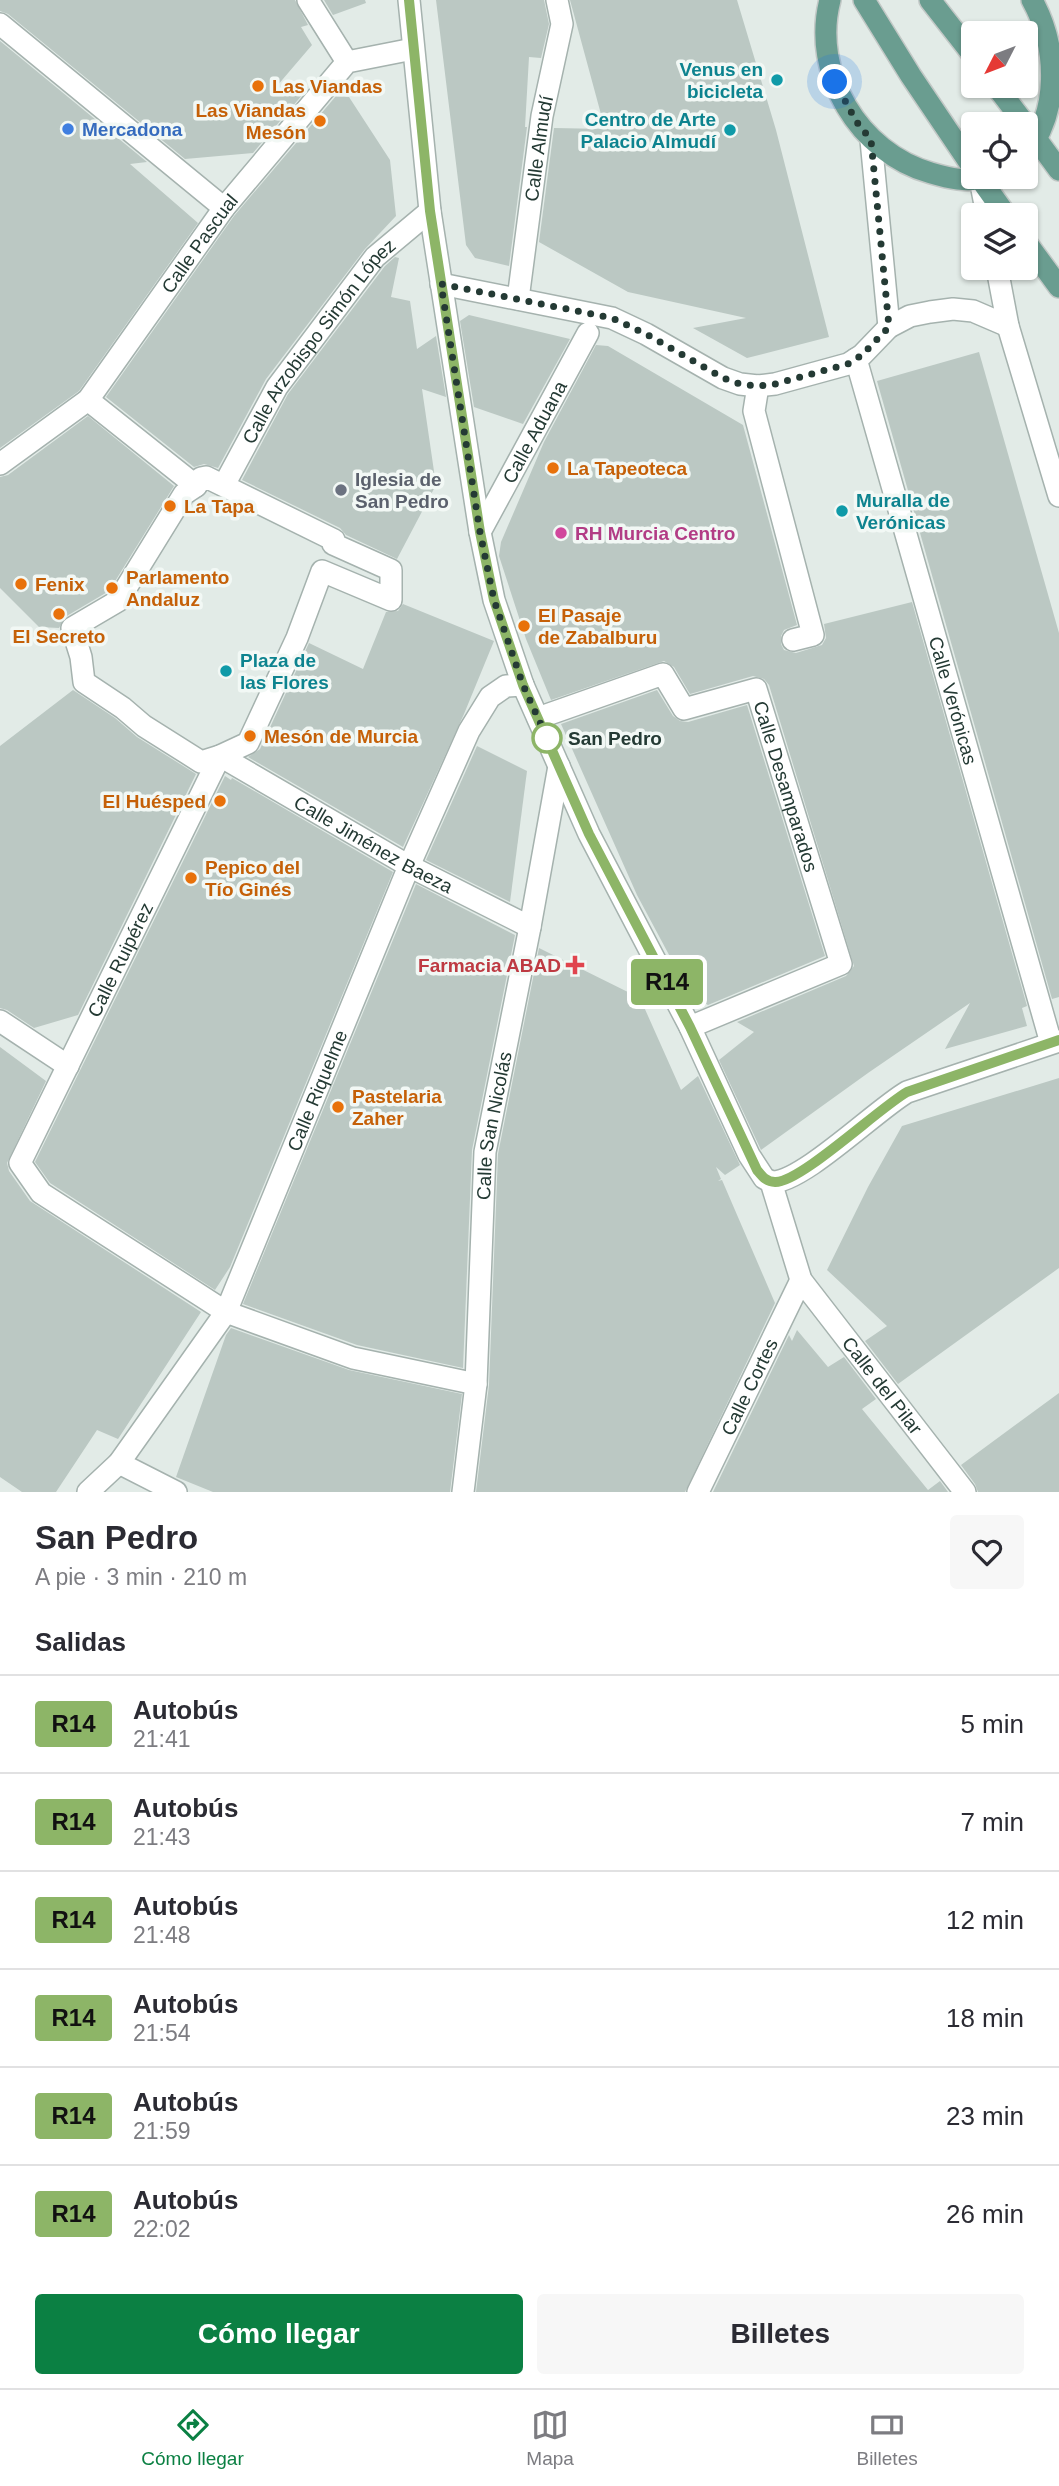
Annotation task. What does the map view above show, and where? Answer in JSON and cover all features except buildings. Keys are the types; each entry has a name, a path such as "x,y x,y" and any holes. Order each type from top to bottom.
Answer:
{"main road":[{"path":"830,0 825,35 830,67 841,96 871,140 897,159 921,170 961,180"},
{"path":"864,0 911,76 961,149"},
{"path":"930,0 961,40"},
{"path":"1032,0 1050,46 1058,97 1049,123 1038,130"},
{"path":"1038,146 1059,170"},
{"path":"1038,258 1059,287"}],"street":[{"path":"308,0 348,62 414,49"},
{"path":"409,0 430,211 480,532 494,600 523,685 589,834 690,1027 749,1155 764,1178 771,1182 785,1180 809,1166 907,1092 1055,1042"},
{"name":"Calle Almudí","path":"519,299 542,116 562,24 557,0"},
{"path":"0,24 224,208"},
{"name":"Calle Pascual","path":"0,464 88,400 224,208 348,62"},
{"path":"871,140 889,327"},
{"name":"Calle Arzobispo Simón López","path":"224,485 278,387 375,257 430,211"},
{"path":"999,280 1008,326 1059,496"},
{"path":"441,284 612,318 723,378 758,386 848,364 889,327 910,317 953,309 973,311 1008,326"},
{"name":"Calle Aduana","path":"480,532 588,333"},
{"name":"Calle Verónicas","path":"856,359 1055,1042"},
{"path":"758,386 754,411 813,635 793,640"},
{"path":"88,400 196,486"},
{"path":"206,477 334,540 333,544 391,570 391,600 322,571 297,638 248,743 220,757 201,762 144,726 84,681 81,657 72,628 118,601 184,494 196,486 201,478 206,477"},
{"name":"Calle Desamparados","path":"538,718 663,674 684,709 756,689 841,964 690,1027"},
{"name":"Calle Riquelme","path":"88,1492 119,1463 226,1312 408,866 480,710 490,697 506,686 523,685"},
{"name":"Calle Jiménez Baeza","path":"220,757 408,866 530,927"},
{"name":"Calle Ruipérez","path":"220,757 20,1163 41,1193 226,1312"},
{"name":"Calle San Nicolás","path":"463,1492 476,1384 485,1152 559,766"},
{"path":"0,1021 68,1066"},
{"path":"771,1182 801,1280"},
{"name":"Calle Cortes","path":"698,1492 801,1280"},
{"name":"Calle del Pilar","path":"801,1280 965,1492"},
{"path":"226,1312 353,1358 476,1384"},
{"path":"119,1463 176,1492"}],"bus line":[{"name":"R14","path":"409,0 430,211 480,532 494,600 523,685 589,834 690,1027 757,1170 771,1182 785,1180 809,1166 907,1092 1059,1040"}],"place":[{"name":"Venus en bicicleta","path":"777,80"},
{"name":"Las Viandas","path":"258,86"},
{"name":"Las Viandas Mesón","path":"320,121"},
{"name":"Mercadona","path":"68,129"},
{"name":"Centro de Arte Palacio Almudí","path":"730,130"},
{"name":"La Tapeoteca","path":"553,468"},
{"name":"Iglesia de San Pedro","path":"341,490"},
{"name":"La Tapa","path":"170,506"},
{"name":"Muralla de Verónicas","path":"842,511"},
{"name":"RH Murcia Centro","path":"561,533"},
{"name":"Fenix","path":"21,584"},
{"name":"Parlamento Andaluz","path":"112,588"},
{"name":"El Secreto","path":"59,614"},
{"name":"El Pasaje de Zabalburu","path":"524,626"},
{"name":"Plaza de las Flores","path":"226,671"},
{"name":"Mesón de Murcia","path":"250,736"},
{"name":"San Pedro","path":"547,738"},
{"name":"El Huésped","path":"220,801"},
{"name":"Pepico del Tío Ginés","path":"191,878"},
{"name":"Farmacia ABAD","path":"575,965"},
{"name":"Pastelaria Zaher","path":"338,1107"}],"route":[{"path":"547,738 549,742 523,685 494,600 480,532 441,284 612,318 723,378 740,384 775,384 848,364 862,355 889,327 871,140 856,121 835,82"}]}
